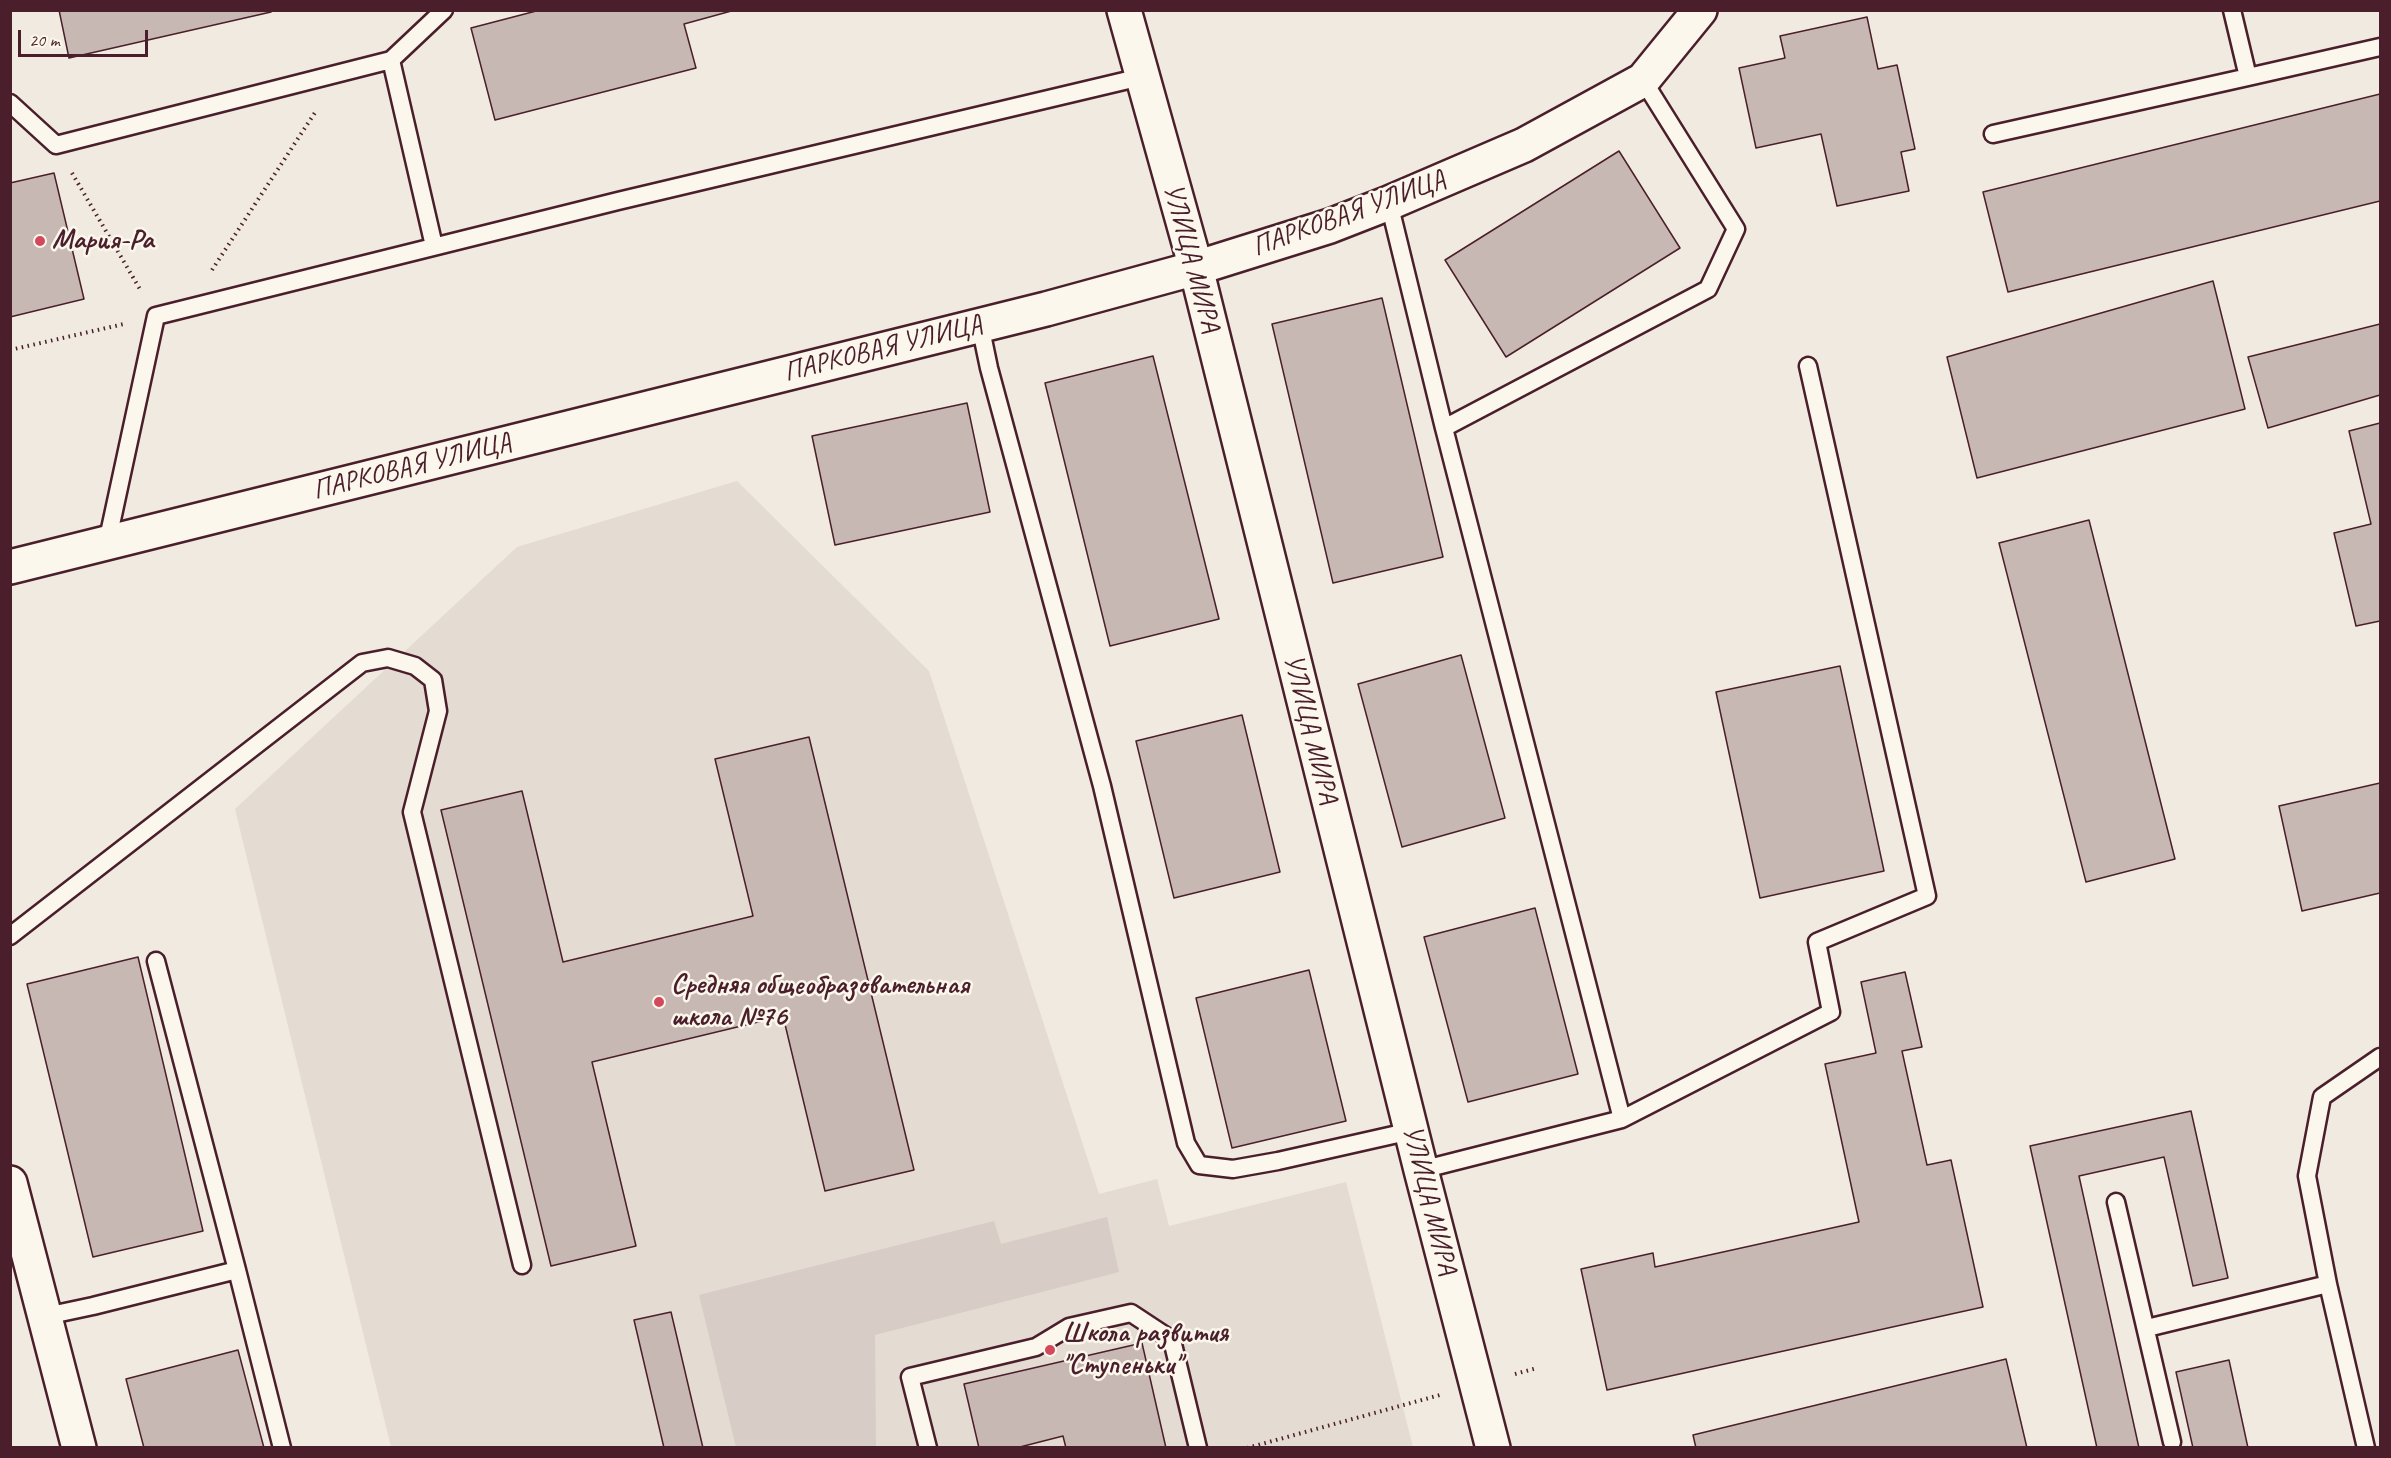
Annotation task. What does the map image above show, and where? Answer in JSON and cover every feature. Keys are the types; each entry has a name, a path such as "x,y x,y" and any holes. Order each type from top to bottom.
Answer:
{"street":[{"name":"УЛИЦА МИРА","path":"1124,10 1196,268 1411,1131 1493,1448"},
{"name":"ПАРКОВАЯ УЛИЦА","path":"10,567 980,325 1196,268 1330,226 1389,204 1524,145 1643,80 1700,10"},
{"path":"10,1184 79,1448"}],"lane":[{"path":"10,104 56,145 391,60 444,10"},
{"path":"2232,10 2248,77"},
{"path":"1993,134 2380,47"},
{"path":"391,60 434,246"},
{"path":"107,543 156,316 434,246 1141,76"},
{"path":"1444,428 1708,289 1736,229 1643,80"},
{"path":"1389,204 1444,428 1622,1119"},
{"path":"980,325 989,368 1102,786 1186,1143 1198,1165 1233,1169 1411,1131"},
{"path":"1421,1170 1622,1119 1831,1012 1817,942 1928,896 1808,366"},
{"path":"10,936 362,663 388,658 415,666 433,680 438,711 412,812 522,1265"},
{"path":"156,961 282,1448"},
{"path":"2366,1448 2328,1284 2307,1176 2322,1097 2380,1057"},
{"path":"2116,1202 2172,1442"},
{"path":"10,1236 46,1316 237,1270"},
{"path":"2147,1328 2328,1284"},
{"path":"928,1448 910,1377 1036,1347 1069,1327 1131,1313 1172,1340 1198,1448"}],"path":[{"path":"187,309 316,110"},
{"path":"10,350 156,316 56,145"},
{"path":"1509,1375 1537,1368"},
{"path":"1247,1448 1450,1393"}],"shaded area":[{"name":"Средняя общеобразовательная школа №76","path":"737,481 929,671 1099,1194 1157,1179 1169,1226 1346,1182 1413,1447 391,1447 235,809 517,547"},
{"path":"1107,1217 1119,1272 875,1335 876,1447 736,1447 699,1295 994,1221 1001,1244"}],"building":[{"path":"59,10 270,10 271,12 69,58"},
{"path":"540,10 735,10 684,24 696,68 495,120 471,28"},
{"path":"1867,17 1878,69 1897,65 1915,149 1901,152 1909,191 1837,206 1821,134 1756,148 1739,68 1785,58 1780,36"},
{"path":"2380,94 2380,201 2008,292 1983,192"},
{"path":"1619,151 1680,248 1506,357 1445,260"},
{"name":"Мария-Ра","path":"54,173 84,299 10,317 10,183"},
{"path":"2213,281 2245,409 1977,478 1947,357"},
{"path":"1382,298 1443,557 1333,583 1272,324"},
{"path":"2380,324 2380,395 2268,428 2248,357"},
{"path":"1153,356 1219,619 1110,646 1045,383"},
{"path":"967,403 990,512 835,545 812,436"},
{"path":"2380,423 2380,621 2356,626 2334,533 2371,524 2349,431"},
{"path":"2089,520 2175,859 2086,882 1999,543"},
{"path":"1461,655 1505,818 1402,847 1358,684"},
{"path":"1840,666 1884,871 1760,898 1716,692"},
{"path":"1242,715 1280,872 1174,898 1136,741"},
{"path":"809,737 914,1170 825,1191 783,1016 592,1062 636,1246 551,1266 441,810 522,791 563,962 753,916 715,759"},
{"path":"2380,783 2380,893 2302,911 2279,806"},
{"path":"1535,908 1578,1074 1468,1102 1424,937"},
{"path":"138,957 203,1231 93,1257 27,984"},
{"path":"1309,970 1346,1121 1232,1148 1196,998"},
{"path":"1905,972 1922,1047 1902,1051 1927,1165 1951,1160 1983,1307 1607,1390 1581,1269 1653,1253 1655,1267 1859,1222 1825,1064 1876,1053 1861,982"},
{"path":"2191,1111 2228,1278 2193,1286 2164,1157 2079,1176 2139,1448 2097,1448 2030,1146"},
{"path":"671,1312 703,1448 664,1448 634,1320"},
{"path":"1142,1343 1166,1448 1066,1448 1063,1436 1016,1448 979,1448 964,1384"},
{"path":"238,1350 264,1448 144,1448 126,1379"},
{"path":"2006,1359 2027,1448 1696,1448 1693,1435"},
{"path":"2229,1360 2248,1448 2193,1448 2176,1372"}],"place":[{"name":"Мария-Ра","path":"40,241"},
{"name":"Средняя общеобразовательная школа №76","path":"659,1002"},
{"name":"Школа развития \"Ступеньки\"","path":"1050,1350"}]}
